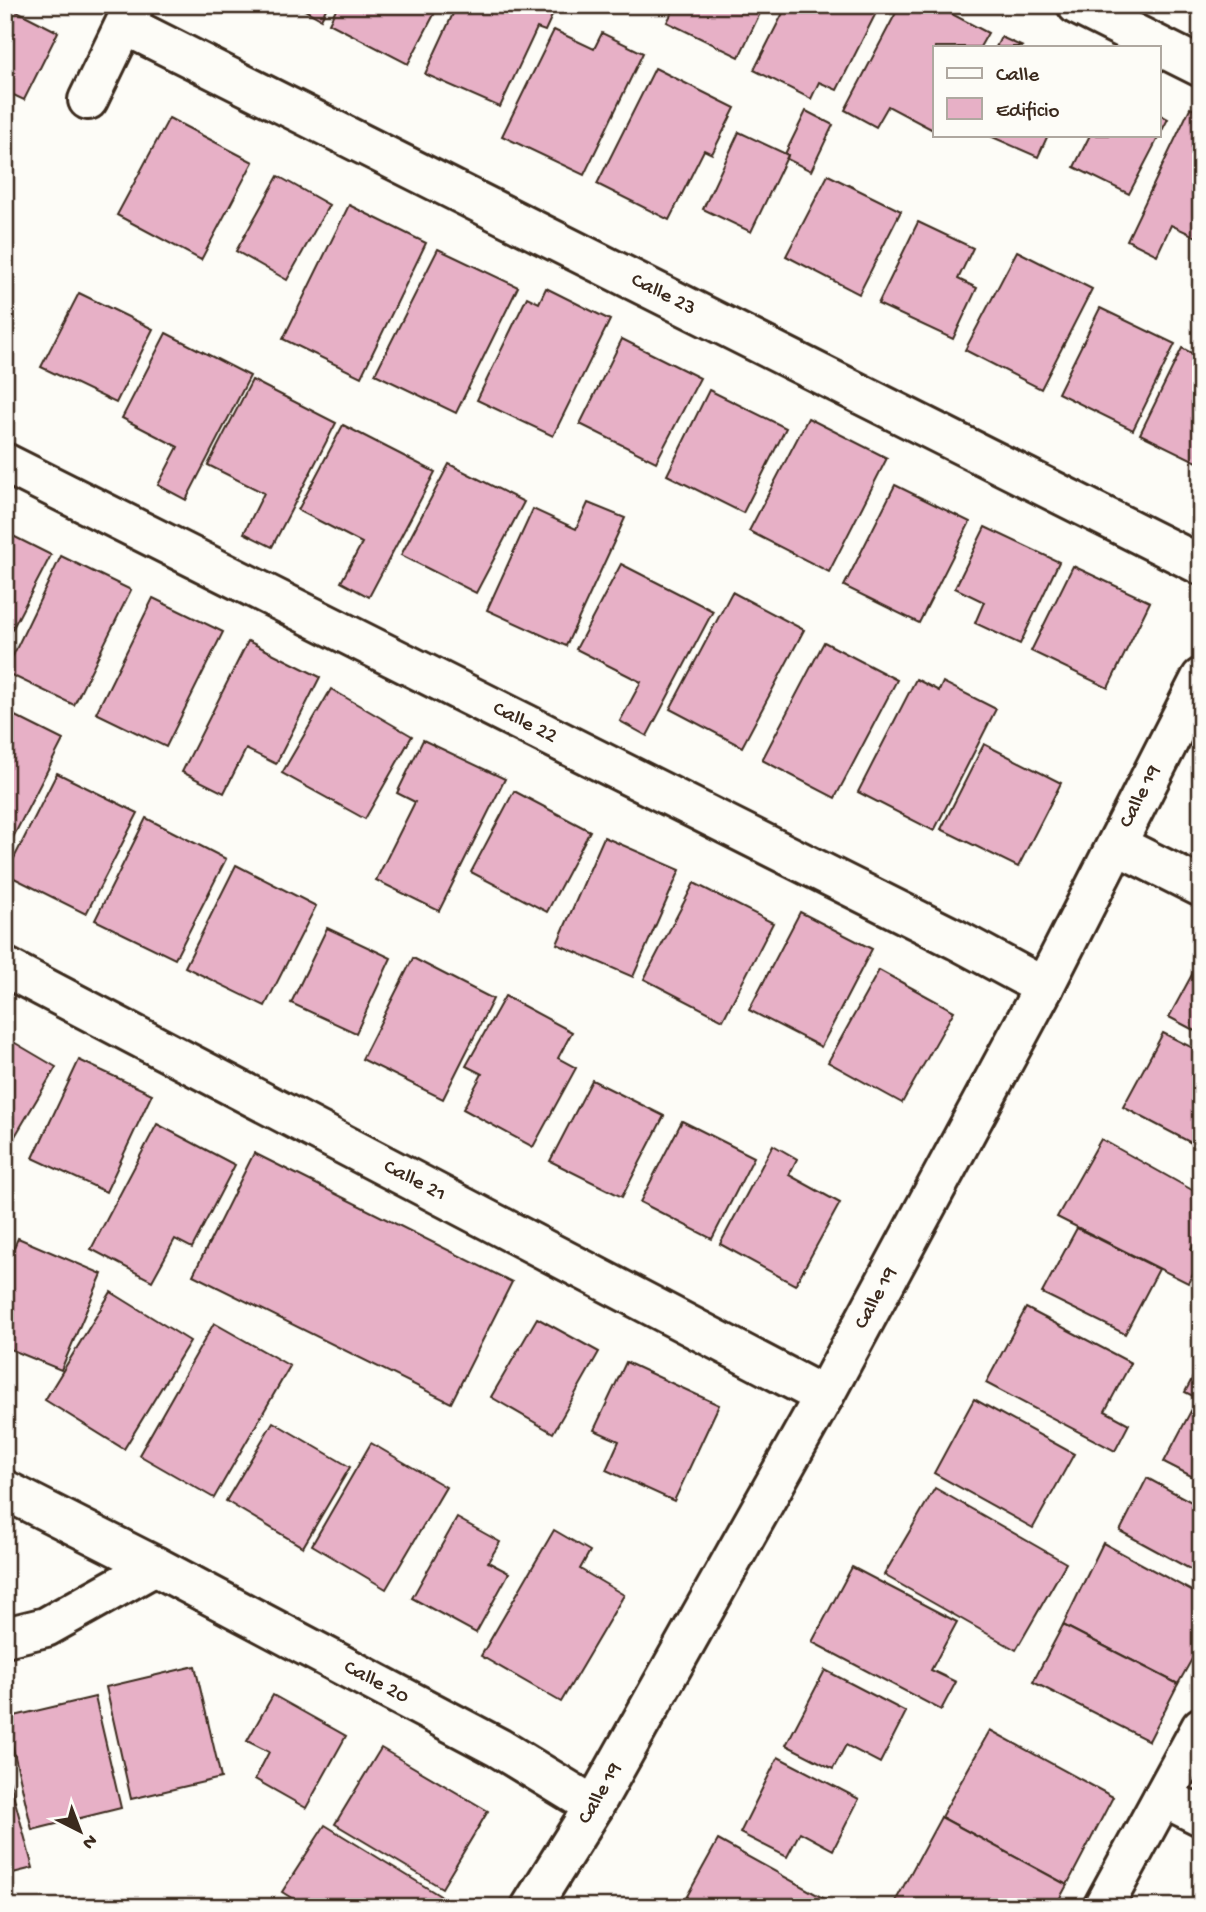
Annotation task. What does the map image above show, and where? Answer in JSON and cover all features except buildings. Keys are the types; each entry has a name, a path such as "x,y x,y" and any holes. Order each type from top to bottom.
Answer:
{"street":[{"path":"1077,5 1159,46"},
{"path":"88,100 130,15"},
{"name":"Calle 23","path":"130,15 1201,565"},
{"path":"1160,46 1201,67"},
{"name":"Calle 22","path":"5,463 944,933 1044,987"},
{"name":"Calle 19","path":"531,1907 594,1806 824,1396 1044,987 1201,678"},
{"path":"1117,845 1201,887"},
{"name":"Calle 21","path":"5,967 824,1396"},
{"name":"Calle 20","path":"5,1490 499,1748 594,1806"},
{"path":"5,1637 46,1627 155,1566"},
{"path":"1103,1907 1201,1727"},
{"path":"1163,1797 1201,1816"}]}
